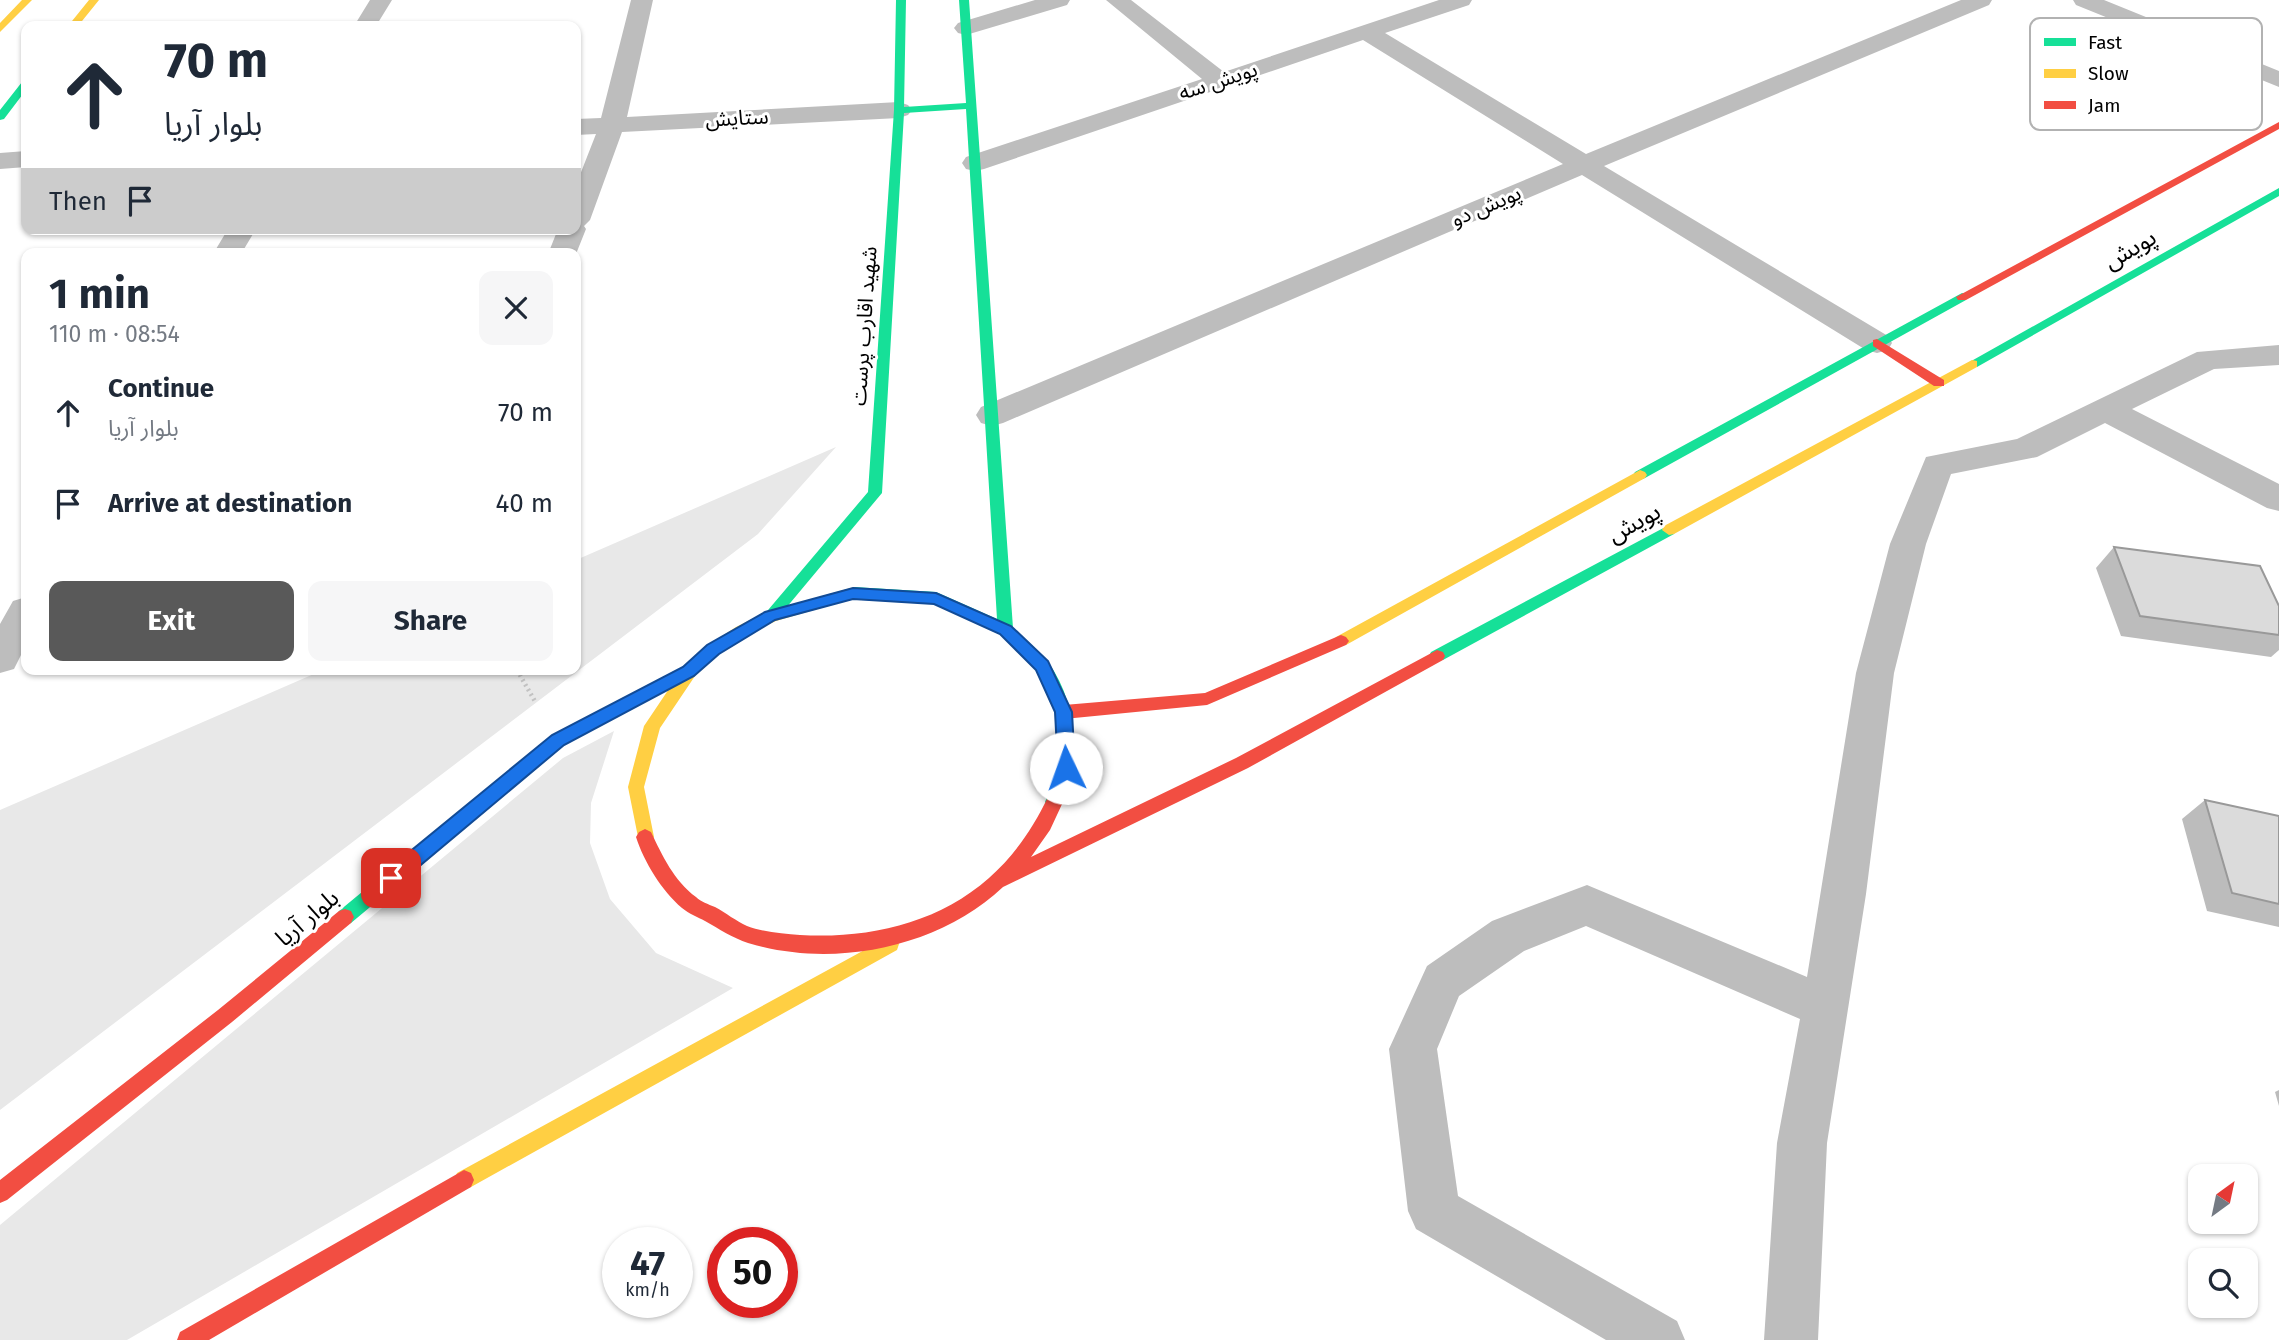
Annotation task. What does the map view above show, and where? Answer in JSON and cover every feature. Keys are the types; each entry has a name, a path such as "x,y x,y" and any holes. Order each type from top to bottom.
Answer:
{"main road":[{"path":"0,29 27,0"},
{"path":"77,21 94,0"},
{"name":"شهید اقارب پرست","path":"771,616 875,493 898,110 901,0"},
{"path":"964,0 1005,630"},
{"path":"0,117 21,90"},
{"path":"898,110 971,106"},
{"name":"پویش","path":"1064,712 1207,699 1350,637 1877,343 2279,125"},
{"name":"پویش","path":"1002,880 1242,763 1939,383 2279,191"},
{"path":"1877,343 1939,383"},
{"path":"188,1340 538,1138 836,976 908,933 943,920 975,901 1002,880 1045,826 1066,768 1064,712 1042,666 1005,630 936,598 853,593 771,616 713,650 689,672 652,726 636,787 647,848 685,900 748,935 826,947 908,933"},
{"name":"بلوار آریا","path":"0,1193 225,1016 558,740 689,672"}],"street":[{"path":"368,21 381,0"},
{"path":"581,207 612,125 642,0"},
{"path":"966,28 1059,0"},
{"path":"1117,0 1219,80"},
{"name":"پویش دو","path":"992,415 1981,0"},
{"path":"2084,0 2128,18"},
{"name":"پویش سه","path":"975,163 1448,2"},
{"path":"1366,32 1877,343"},
{"path":"2262,73 2279,80"},
{"name":"ستایش","path":"581,127 898,110"},
{"path":"0,160 21,159"},
{"path":"1791,1340 1802,1143 1846,881 1875,673 1908,544 1938,465 2025,449 2208,359 2279,355"},
{"path":"2105,409 2279,499"},
{"path":"0,658 21,620"},
{"path":"1658,1340 1434,1211 1413,1049 1443,981 1508,936 1587,905 1825,1007"}],"shaded area":[{"path":"836,447 758,534 581,669 581,558"},
{"path":"311,675 572,675 0,1110 0,810"},
{"path":"614,731 591,803 590,843 610,899 656,953 733,988 127,1340 0,1340 0,1225 563,758"}],"building":[{"path":"2114,547 2260,566 2279,606 2279,635 2140,616"},
{"path":"2205,800 2279,816 2279,904 2232,893"}],"traffic: fast":[{"path":"771,616 875,493 899,110 901,0"},
{"path":"964,0 1005,630"},
{"path":"0,117 21,90"},
{"path":"899,110 971,106"},
{"path":"1972,364 2279,191"},
{"path":"1640,475 1962,297"},
{"path":"1437,656 1669,530"},
{"path":"854,593 936,598 1005,630 1042,666 1064,712 1066,768 1054,802"},
{"path":"345,917 558,740 684,674"}],"traffic: slow":[{"path":"0,29 27,0"},
{"path":"77,21 94,0"},
{"path":"1669,530 1972,364"},
{"path":"1341,641 1640,475"},
{"path":"645,837 636,787 652,726 689,672 713,650 741,631 771,616 854,593"},
{"path":"464,1180 890,944"}],"traffic: jam":[{"path":"1962,297 2279,125"},
{"path":"1877,343 1939,383"},
{"path":"1064,712 1207,699 1341,641"},
{"path":"1002,880 1242,763 1437,656"},
{"path":"645,837 661,870 687,901 739,931 787,942 824,945 861,943 898,935 932,923 965,906 995,884 1021,857 1040,831 1054,802"},
{"path":"0,1193 225,1016 345,917"},
{"path":"188,1340 464,1180"}],"route":[{"path":"391,878 558,740 689,672 713,650 741,631 771,616 853,593 936,598 1005,630 1042,666 1064,712 1066,768"}]}
